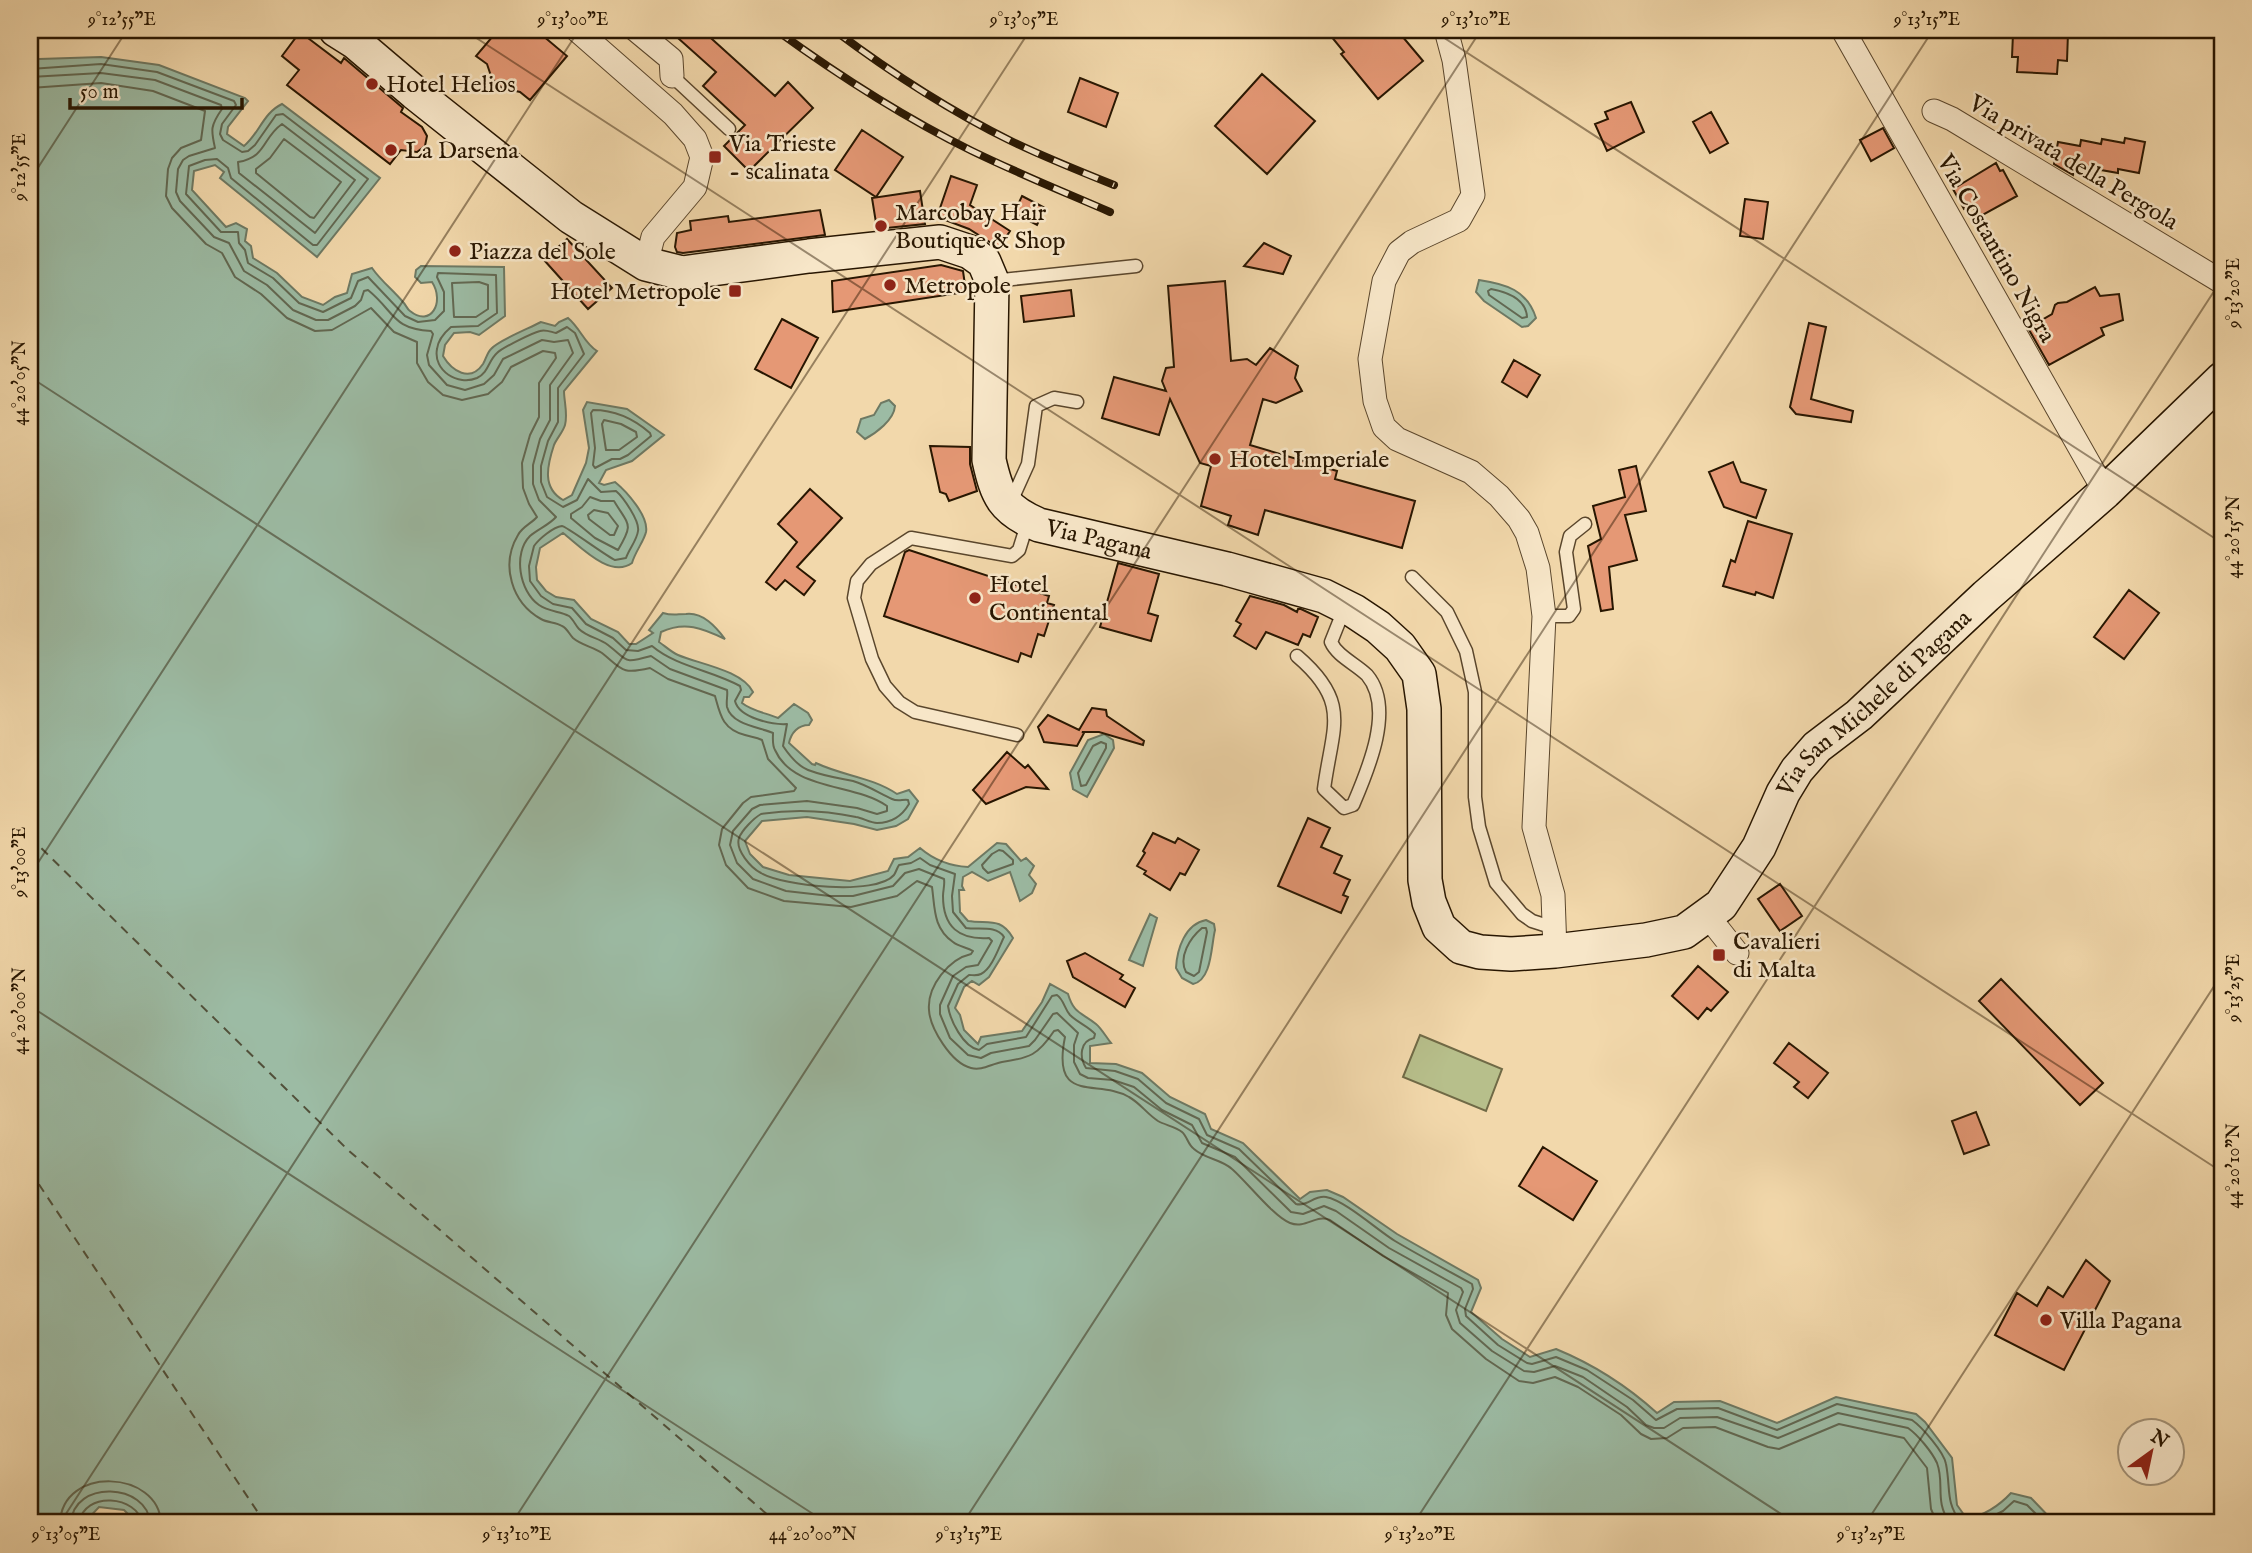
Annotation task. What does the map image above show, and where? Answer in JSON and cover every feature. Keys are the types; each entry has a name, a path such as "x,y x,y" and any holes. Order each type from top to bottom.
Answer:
{"main road":[{"path":"336,30 355,42 571,217 646,264 682,273 940,242 970,252 984,262 992,281 989,460 995,489 1019,514"},
{"name":"Via San Michele di Pagana","path":"1511,954 1554,939 1646,940 1684,932 1721,905 1759,847 1783,793 1797,770 1817,747 1859,715 1986,596 2105,492 2222,379"},
{"name":"Via Pagana","path":"1019,514 1039,525 1227,569 1324,596 1378,627 1400,647 1419,674 1424,709 1425,880 1438,927 1461,947 1480,952 1511,954"}],"street":[{"path":"577,30 673,114 695,139 702,157 695,187 653,237 646,264"},
{"path":"636,30 671,59 671,76"},
{"path":"1446,30 1454,60 1473,195 1459,220 1412,242 1399,252 1388,272 1370,359 1375,401 1384,427 1397,439 1471,472 1499,495 1527,533 1538,568 1544,616 1534,827 1553,895 1554,939"},
{"name":"Via Costantino Nigra","path":"1843,30 2105,492"},
{"name":"Via privata della Pergola","path":"1934,111 1952,119 2222,282"},
{"path":"1707,915 1737,953"}],"lane":[{"path":"671,76 729,129"},
{"path":"992,281 1136,266"},
{"path":"1017,735 915,712 899,702 885,686 872,659 854,598 857,581 870,564 911,538 1012,556 1019,550 1019,514 1036,406 1054,398 1077,402"},
{"path":"1544,616 1569,616 1574,609 1566,552 1570,536 1585,524"},
{"path":"1412,577 1447,612 1466,651 1475,692 1475,797 1479,827 1496,883 1522,914 1554,939"},
{"path":"1297,656 1330,694 1336,716 1324,789 1344,808 1353,805 1366,775 1379,723 1378,698 1373,683 1361,669 1334,648 1331,642 1345,607"}],"shaded area":[{"path":"1420,1035 1502,1069 1486,1111 1403,1077"}],"water":[{"path":"101,57 159,65 245,98 248,101 228,127 227,134 244,146 270,113 282,104 380,178 317,257 220,178 224,172 215,165 194,171 192,190 226,227 236,223 247,229 245,241 251,246 253,258 277,273 302,297 323,305 347,293 352,274 372,268 409,310 424,316 430,315 434,310 437,297 432,282 421,283 415,277 416,270 421,266 504,267 505,316 479,335 470,332 454,333 445,345 443,356 456,370 467,374 478,370 495,346 515,334 541,322 555,326 568,318 572,322 597,351 564,391 565,425 554,445 548,468 549,483 556,495 563,500 572,495 586,463 589,448 583,410 587,402 627,409 664,435 632,461 606,470 599,483 604,485 615,482 644,519 646,532 632,563 623,567 605,564 563,533 540,548 536,567 537,580 546,591 556,597 574,600 591,619 618,632 629,644 636,644 653,633 649,630 663,613 698,615 713,625 725,639 686,626 661,632 659,642 678,655 740,678 753,692 749,697 744,697 742,703 750,708 778,718 794,704 808,713 812,720 809,725 796,730 789,743 812,764 868,780 897,794 909,790 918,801 908,819 896,826 877,830 807,817 762,821 745,841 750,854 763,867 789,875 850,881 888,871 894,859 908,857 920,848 942,862 968,867 997,843 1006,844 1021,861 1026,858 1034,866 1029,875 1036,884 1032,893 1020,901 1010,872 988,881 972,872 963,877 964,890 959,890 960,912 968,921 999,924 1013,938 989,977 979,985 972,981 964,987 955,1008 964,1030 978,1044 981,1037 1022,1031 1042,1002 1050,984 1068,994 1076,1009 1098,1026 1111,1043 1090,1046 1090,1063 1116,1064 1142,1073 1170,1097 1205,1114 1211,1129 1243,1143 1300,1199 1310,1192 1327,1190 1343,1197 1397,1234 1478,1280 1481,1288 1471,1312 1502,1339 1530,1357 1556,1349 1570,1355 1610,1376 1657,1413 1674,1402 1720,1401 1777,1423 1836,1397 1916,1414 1952,1458 1957,1505 1967,1519 1991,1510 2011,1493 2031,1498 2055,1523 137,1523 124,1510 99,1507 84,1523 30,1523 30,63 39,59"},
{"path":"1479,280 1514,290 1527,301 1536,318 1528,326 1522,327 1484,301 1476,292"},
{"path":"889,400 895,406 888,421 865,439 857,432 861,419 874,415 881,403"},
{"path":"1104,734 1113,740 1114,748 1087,797 1073,789 1070,773 1088,740"},
{"path":"1150,914 1157,918 1143,966 1129,960"},
{"path":"1206,920 1214,924 1215,930 1210,962 1204,976 1193,984 1182,978 1176,968 1178,953 1188,932 1199,922"}],"building":[{"path":"498,30 536,30 567,56 530,100 520,92 502,88 492,79 487,64 476,56"},
{"path":"669,30 702,30 775,96 788,82 813,108 749,171 724,146 745,125 703,86 716,72"},
{"path":"1326,30 1397,30 1423,61 1378,99 1341,54 1344,52"},
{"path":"2024,30 2068,33 2067,61 2058,60 2057,74 2017,72 2018,57 2012,57 2013,34 2023,34"},
{"path":"300,32 341,63 344,58 403,108 401,112 422,127 427,136 425,146 417,152 401,150 390,164 287,85 299,70 282,56"},
{"path":"1262,74 1315,121 1267,174 1215,126"},
{"path":"1080,78 1118,93 1106,127 1068,112"},
{"path":"1631,102 1644,132 1607,151 1595,124 1608,119 1605,112"},
{"path":"1711,112 1728,143 1710,153 1693,122"},
{"path":"1883,128 1894,148 1871,161 1860,140"},
{"path":"862,130 903,157 876,197 835,170"},
{"path":"2125,138 2145,142 2139,173 2095,169 2094,174 2074,170 2073,175 2054,164 2058,142 2080,146 2081,140 2101,144 2102,139 2124,143"},
{"path":"1996,163 2000,171 2003,170 2017,196 1979,217 1972,205 1964,209 1953,189"},
{"path":"951,176 977,185 970,205 1010,231 999,248 969,229 937,217"},
{"path":"920,191 925,224 877,229 872,198"},
{"path":"1022,196 1045,208 1037,225 1014,213"},
{"path":"1745,199 1768,202 1763,239 1740,236"},
{"path":"820,210 825,235 683,253 677,252 675,247 677,233 691,230 690,221 728,216 729,222"},
{"path":"567,239 612,288 588,309 544,260"},
{"path":"1264,243 1291,256 1283,274 1244,266"},
{"name":"Metropole","path":"941,265 963,271 966,292 833,312 832,281"},
{"path":"1225,281 1231,361 1247,359 1256,365 1270,348 1298,366 1295,378 1302,391 1276,403 1263,399 1250,445 1337,471 1335,479 1415,501 1402,548 1265,510 1258,535 1228,525 1231,516 1201,506 1211,466 1200,463 1170,399 1159,435 1102,418 1114,377 1166,391 1162,381 1166,368 1174,367 1168,286"},
{"path":"2095,287 2100,296 2119,294 2123,320 2101,328 2104,335 2049,365 2028,328 2052,314 2058,303 2067,302"},
{"path":"1071,290 1074,316 1024,322 1021,296"},
{"path":"782,319 818,338 791,388 755,369"},
{"path":"1809,323 1826,327 1811,399 1853,411 1851,422 1796,414 1790,407"},
{"path":"1514,360 1540,375 1527,397 1502,382"},
{"path":"930,446 970,447 970,464 977,491 949,501 946,494 940,492"},
{"path":"1733,462 1741,482 1766,490 1756,518 1724,507 1709,472"},
{"path":"1636,466 1646,511 1625,515 1637,560 1609,567 1613,609 1601,611 1588,546 1601,539 1593,506 1625,497 1619,470"},
{"path":"810,489 842,518 797,567 815,581 804,595 785,580 776,590 766,582 797,542 778,524"},
{"path":"1748,521 1792,534 1773,598 1723,586 1731,560 1735,562"},
{"name":"Hotel Continental","path":"909,550 1049,596 1047,603 1054,605 1044,636 1038,634 1031,657 1021,653 1018,662 884,616 905,552"},
{"path":"1118,563 1159,574 1148,613 1158,616 1151,641 1100,627"},
{"path":"2129,590 2159,613 2124,659 2094,637"},
{"path":"1250,596 1284,605 1297,612 1301,609 1318,617 1310,637 1303,634 1298,645 1266,632 1256,649 1234,636 1241,624 1236,621"},
{"path":"1092,708 1106,710 1107,716 1144,741 1143,745 1099,732 1082,732 1084,733 1077,746 1044,742 1038,727 1048,715 1079,730"},
{"path":"1007,752 1025,768 1028,765 1048,789 1026,787 986,804 973,790"},
{"path":"1308,818 1330,828 1321,847 1342,856 1334,873 1350,880 1343,895 1348,897 1341,913 1278,886"},
{"path":"1153,833 1175,843 1178,838 1199,850 1185,875 1180,873 1170,890 1144,874 1146,871 1137,866"},
{"path":"1780,884 1802,916 1780,931 1758,899"},
{"path":"1085,953 1123,975 1120,979 1135,988 1125,1007 1073,977 1067,961"},
{"path":"1698,966 1728,992 1711,1011 1707,1008 1698,1019 1672,996"},
{"path":"2001,979 2103,1083 2080,1105 1979,1001"},
{"path":"1789,1043 1828,1073 1808,1098 1794,1087 1799,1082 1774,1063"},
{"path":"1976,1112 1989,1145 1964,1154 1952,1121"},
{"path":"1543,1147 1597,1181 1573,1220 1519,1186"},
{"name":"Villa Pagana","path":"2086,1260 2110,1281 2064,1370 1995,1335 2017,1293 2037,1306 2048,1287 2063,1297"}],"ferry route":[{"path":"30,837 348,1150 777,1523"},
{"path":"30,1171 265,1523"}],"railway":[{"path":"776,30 871,95 946,138 1110,212"},
{"path":"834,30 898,75 988,129 1023,147 1114,185"}],"place":[{"name":"Hotel Helios","path":"372,84"},
{"name":"La Darsena","path":"391,150"},
{"name":"Via Trieste - scalinata","path":"715,157"},
{"name":"Marcobay Hair Boutique & Shop","path":"881,226"},
{"name":"Piazza del Sole","path":"455,251"},
{"name":"Metropole","path":"890,285"},
{"name":"Hotel Metropole","path":"735,291"},
{"name":"Hotel Imperiale","path":"1215,459"},
{"name":"Hotel Continental","path":"975,598"},
{"name":"Cavalieri di Malta","path":"1719,955"},
{"name":"Villa Pagana","path":"2046,1320"}]}
